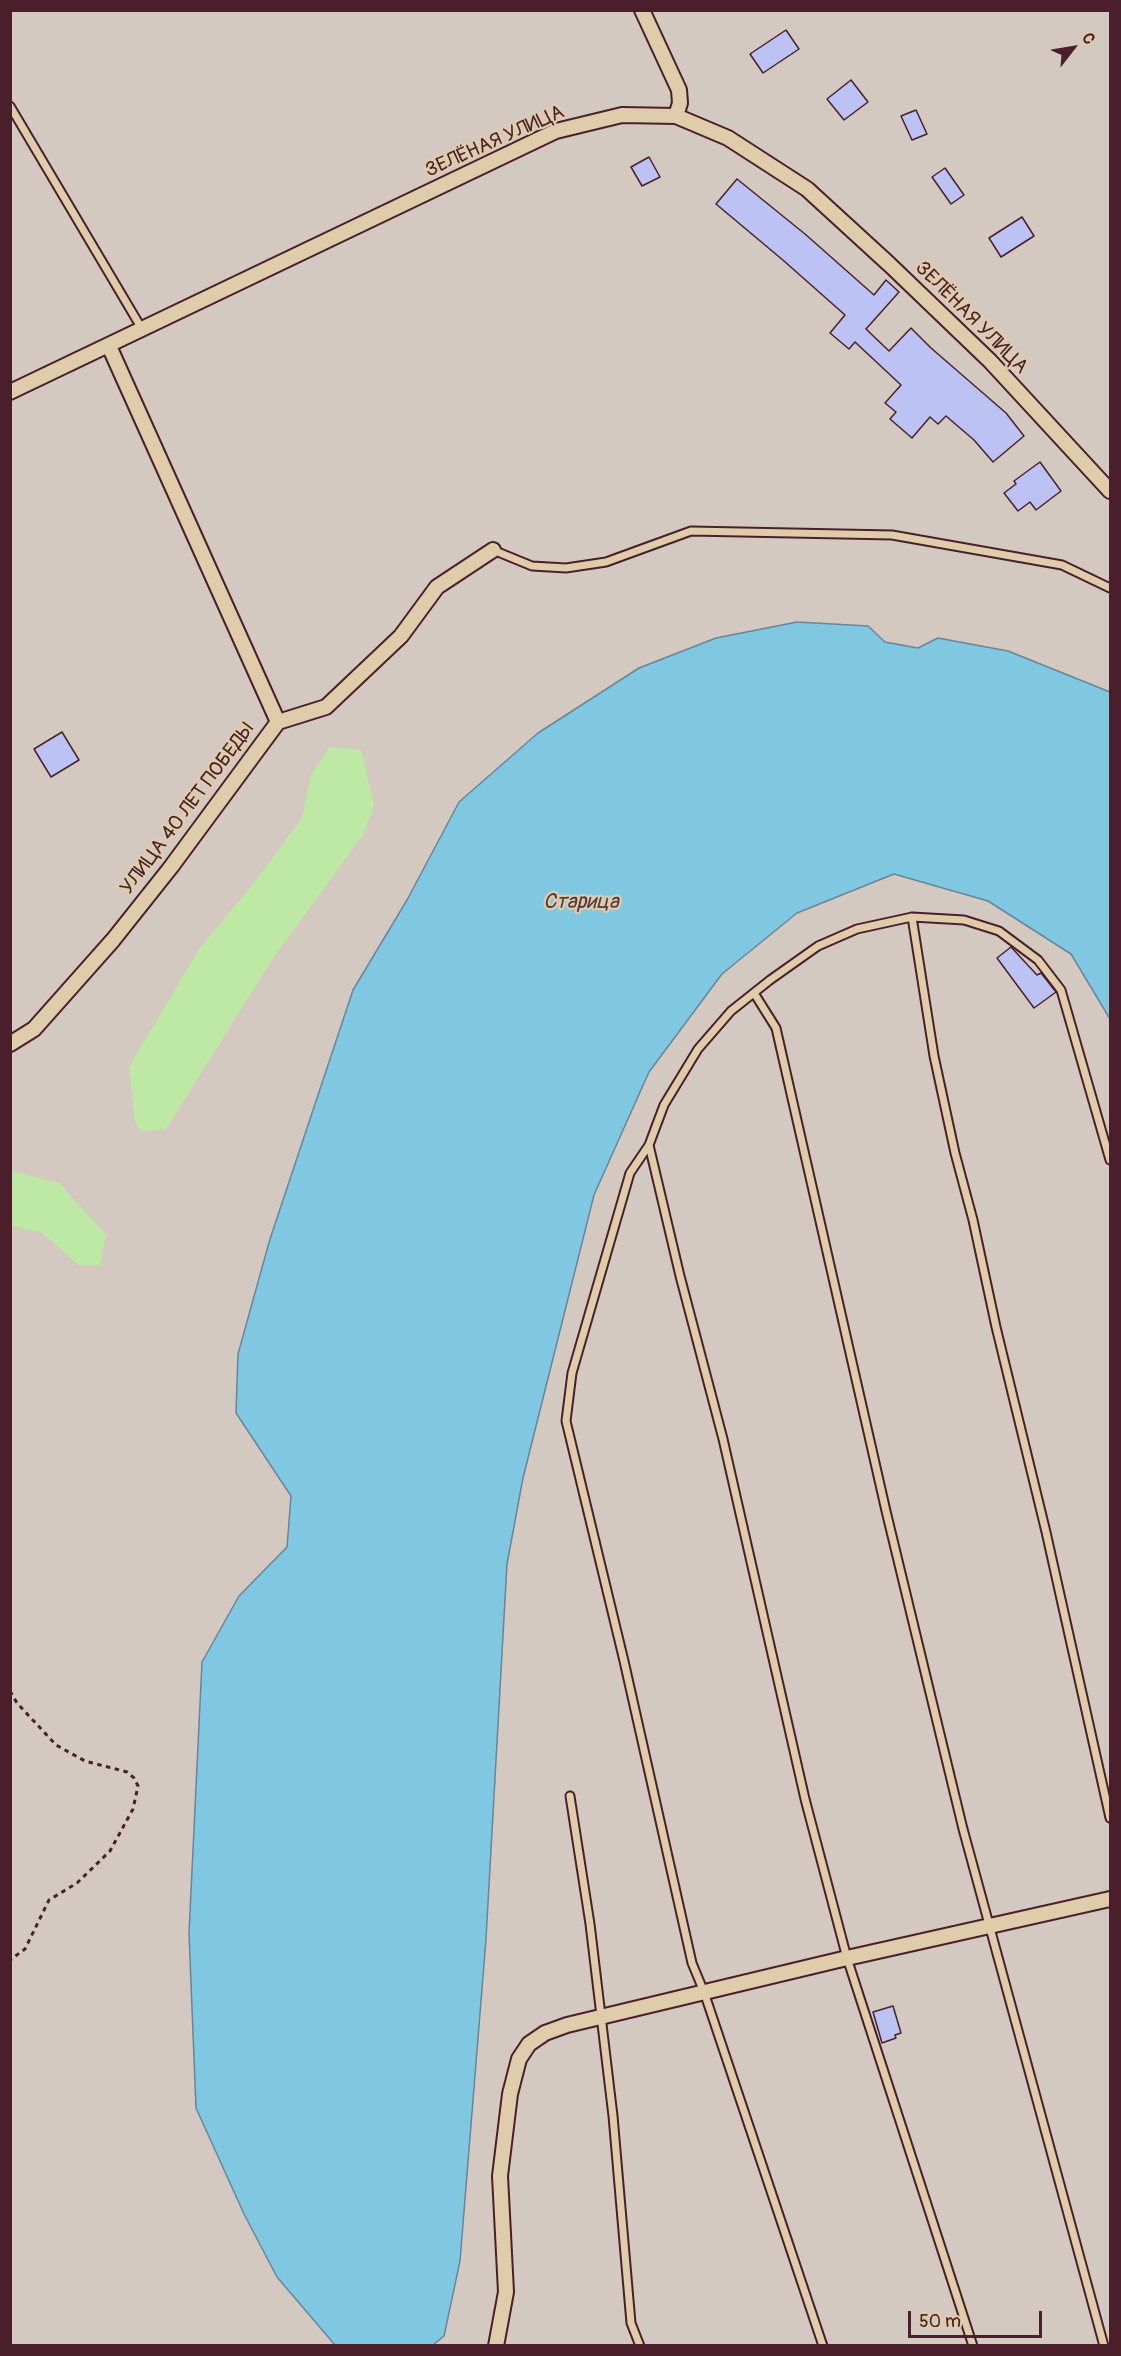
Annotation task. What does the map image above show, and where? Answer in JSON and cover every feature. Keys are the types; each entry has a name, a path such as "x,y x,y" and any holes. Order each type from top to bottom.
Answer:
{"street":[{"path":"642,10 679,90 680,103 676,116"},
{"name":"ЗЕЛЁНАЯ УЛИЦА","path":"10,392 556,131 622,115 676,116 728,138 807,189 990,361 1110,491"},
{"path":"109,346 278,722"},
{"name":"УЛИЦА 40 ЛЕТ ПОБЕДЫ","path":"10,1044 34,1029 114,940 278,722 326,707 401,636 437,586 493,550"},
{"path":"496,2346 506,2292 500,2176 510,2094 519,2059 529,2044 545,2033 599,2017 1110,1899"}],"lane":[{"path":"10,106 142,329"},
{"path":"493,550 532,566 566,568 606,562 691,531 892,535 1062,565 1110,588"},
{"path":"912,917 934,1056 953,1142 974,1220 996,1327 1046,1532 1110,1818"},
{"path":"823,2346 704,1992 692,1963 624,1661 566,1421 572,1373 630,1173 649,1144 664,1105 698,1049 731,1011 754,993 818,946 857,929 912,917 964,920 999,931 1038,960 1061,990 1110,1160"},
{"path":"754,993 776,1028 924,1675 989,1927 1104,2346"},
{"path":"649,1144 680,1276 723,1439 805,1799 847,1958 973,2346"},
{"path":"570,1796 590,1924 599,2017 613,2116 631,2323 640,2346"}],"path":[{"path":"10,1691 56,1745 85,1761 127,1772 138,1786 133,1809 110,1851 77,1883 50,1900 25,1949 10,1960"}],"green space":[{"path":"330,747 361,750 374,805 363,835 273,958 166,1129 141,1131 135,1121 129,1067 200,948 254,883 302,818 312,773"},
{"path":"11,1171 59,1183 106,1235 100,1265 79,1265 41,1232 11,1226"}],"water":[{"name":"Старица","path":"797,622 868,626 885,642 918,648 938,638 1008,651 1110,692 1110,1019 1071,954 988,901 894,874 797,913 722,974 649,1072 594,1195 523,1478 507,1564 486,1939 460,2261 444,2336 433,2345 335,2345 277,2277 244,2214 196,2108 189,1933 202,1662 239,1596 287,1547 291,1496 236,1413 238,1354 270,1239 353,990 407,900 459,802 538,733 639,668 716,638"}],"building":[{"path":"786,30 799,49 763,73 750,54"},
{"path":"851,80 868,102 844,120 827,99"},
{"path":"916,110 927,134 912,140 901,116"},
{"path":"649,157 660,177 642,186 631,167"},
{"path":"945,168 964,195 951,204 932,177"},
{"path":"737,179 805,234 874,295 886,280 899,292 866,329 889,351 911,328 1006,413 1024,436 993,462 974,440 946,416 938,424 930,417 912,438 890,419 896,412 885,403 901,385 855,342 849,349 830,333 845,315 716,204"},
{"path":"1022,217 1034,236 1001,257 989,238"},
{"path":"1040,462 1061,491 1036,510 1030,502 1018,511 1004,493 1016,484 1014,481"},
{"path":"62,732 79,760 51,777 34,749"},
{"path":"1011,947 1037,975 1041,973 1056,992 1034,1008 997,958"},
{"path":"893,2006 901,2033 895,2035 896,2038 882,2043 873,2012"}]}
